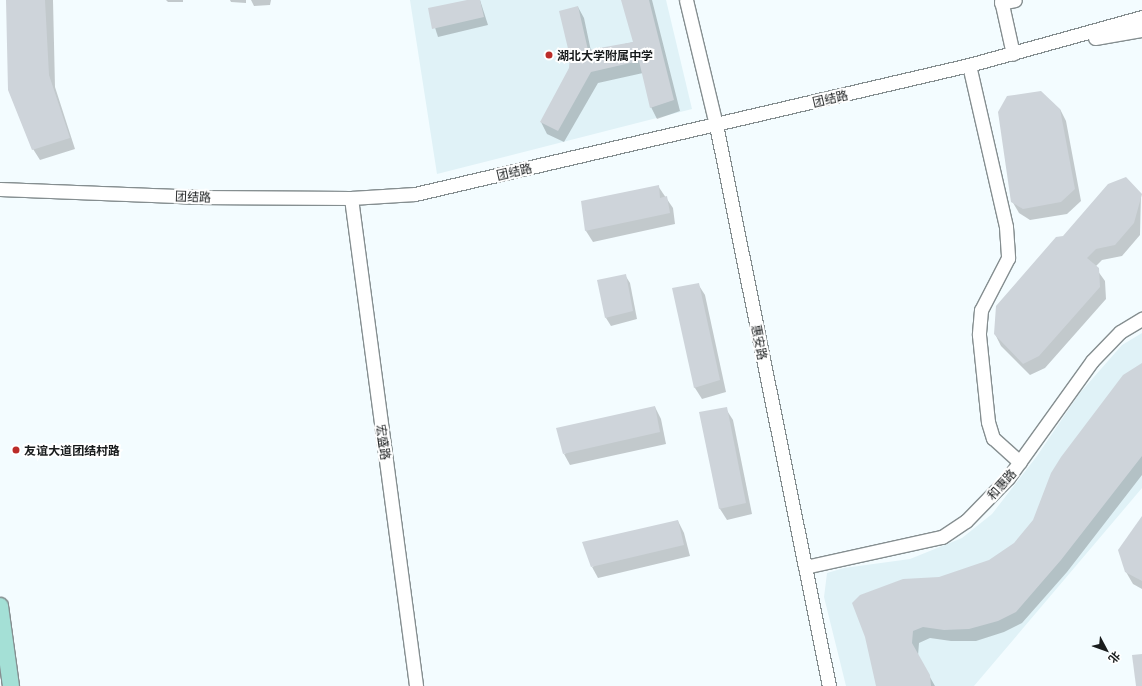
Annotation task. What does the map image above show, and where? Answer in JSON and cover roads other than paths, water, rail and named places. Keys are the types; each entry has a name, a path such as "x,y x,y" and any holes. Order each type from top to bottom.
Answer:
{"main road":[{"path":"0,606 11,686"},
{"path":"0,644 4,686"}],"street":[{"name":"惠安路","path":"686,0 716,125 829,686"},
{"path":"1015,0 1001,2 1015,53"},
{"name":"团结路","path":"0,189 196,197 351,198 415,194 969,65 1142,17"},
{"name":"团结路","path":"1015,53 1142,30"},
{"path":"969,65 1004,220 1008,258 981,310 979,335 988,422 993,438 1020,462"},
{"name":"宏盛路","path":"351,198 416,686"},
{"name":"和惠路","path":"805,567 942,537 966,521 1008,478 1092,360 1120,332 1142,319"}],"place":[{"name":"湖北大学附属中学","path":"549,55"},
{"name":"友谊大道团结村路","path":"16,450"}]}
